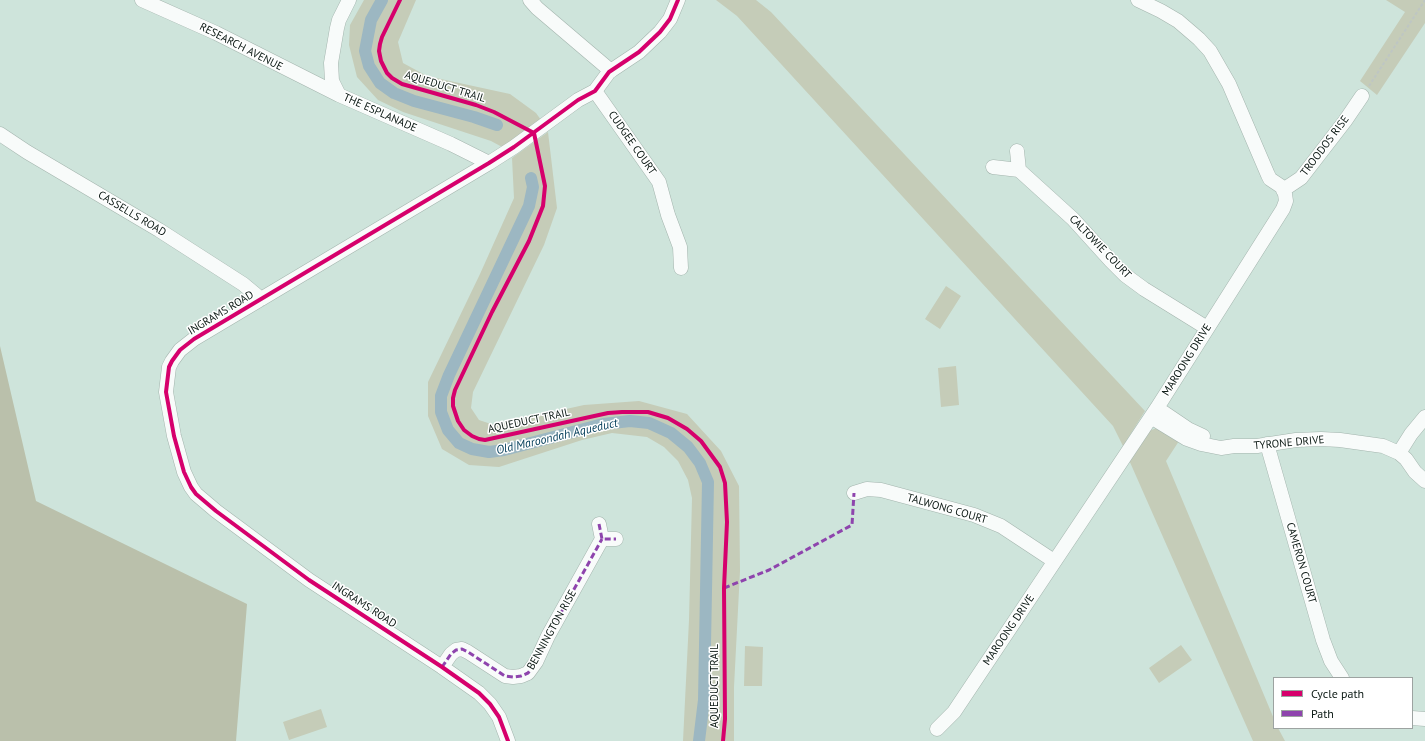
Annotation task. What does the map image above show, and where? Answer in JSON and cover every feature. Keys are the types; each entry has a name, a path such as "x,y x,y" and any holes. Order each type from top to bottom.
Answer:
{"street":[{"name":"RESEARCH AVENUE","path":"142,0 216,33 339,95"},
{"name":"THE ESPLANADE","path":"349,0 339,20 331,63 332,81 339,95 451,144 489,164"},
{"path":"530,0 537,8 611,71"},
{"name":"INGRAMS ROAD","path":"508,741 502,724 490,704 473,688 299,573 208,505 196,494 187,479 180,461 170,418 166,392 169,368 176,355 186,345 489,164 519,144 578,100 595,91 611,71 639,52 660,32 670,19 678,0"},
{"path":"1138,0 1178,21 1196,35 1210,51 1229,84 1268,175 1283,190"},
{"name":"CUDGEE COURT","path":"595,91 659,182 668,215 680,248 681,268"},
{"name":"TROODOS RISE","path":"1283,190 1300,178 1345,121 1364,94"},
{"name":"CASSELLS ROAD","path":"0,134 27,152 159,230 243,284 262,299"},
{"path":"993,167 1019,170 1018,151"},
{"name":"CALTOWIE COURT","path":"1019,170 1073,219 1125,275 1144,289 1207,328"},
{"name":"MAROONG DRIVE","path":"937,729 954,712 1154,412 1283,209 1286,201 1283,190"},
{"name":"TYRONE DRIVE","path":"1154,412 1194,432 1234,446 1296,440 1331,439 1383,446 1399,453 1406,459 1415,472 1425,481"},
{"path":"1399,453 1411,434 1422,423"},
{"name":"CAMERON COURT","path":"1267,444 1323,640 1331,661 1341,677"},
{"name":"TALWONG COURT","path":"854,493 867,489 881,490 974,515 1001,526 1054,561"},
{"name":"BENNINGTON RISE","path":"442,667 451,654 456,650 462,650 468,652 505,676 521,676 528,673 536,662 548,636 609,539 599,524"},
{"path":"1413,718 1425,719"}],"path":[{"path":"1364,94 1425,0"}],"green space":[{"path":"364,0 416,0 398,42 403,63 427,76 510,94 536,113 541,120 504,148 491,141 403,112 378,100 357,77 349,45 350,25"},
{"path":"716,0 756,0 771,12 1145,411 1123,446 1113,426 737,16"},
{"path":"1386,0 1425,0 1425,23 1377,95 1360,81 1405,12"},
{"path":"548,132 557,208 544,245 473,392 471,408 479,420 494,425 584,405 639,401 687,414 721,451 739,486 740,571 734,687 734,741 683,741 689,620 692,498 688,480 678,461 664,447 647,437 612,433 582,440 499,467 469,465 442,449 428,416 428,382 480,274 514,198 512,158"},
{"path":"946,286 961,296 940,329 925,319"},
{"path":"0,346 36,501 247,604 236,741 0,741"},
{"path":"956,366 959,405 941,407 938,368"},
{"path":"1159,427 1179,441 1166,461 1273,717 1273,729 1279,729 1285,741 1253,741 1129,460 1149,431"},
{"path":"1181,645 1192,660 1159,683 1149,668"},
{"path":"745,646 763,647 762,686 744,686"},
{"path":"321,709 327,727 289,740 283,722"}],"waterway":[{"name":"Old Maroondah Aqueduct","path":"382,0 371,20 365,51 369,66 380,83 394,93 414,101 474,117 497,125"},
{"name":"Old Maroondah Aqueduct","path":"531,178 533,187 529,206 449,375 441,396 441,412 448,430 459,443 472,449 489,452 504,450 603,424 630,421 649,423 671,433 688,447 700,463 708,482 704,700 699,741"}],"marked path":[{"path":"724,588 769,570 852,525 854,493"},
{"path":"599,524 602,539 616,539"},
{"path":"442,667 451,654 456,650 462,649 505,676 521,676 528,673 536,662 548,636 602,539"}],"cycle path":[{"name":"AQUEDUCT TRAIL","path":"400,0 380,44 379,51 381,61 387,73 402,84 476,105 494,112 534,133 545,186 543,206 529,241 492,312 455,390 453,406 458,421 464,430 472,436 485,440 608,413 648,412 668,418 687,429 701,441 720,467 725,483 727,522 724,588 725,719 723,741"},
{"path":"508,741 499,717 490,704 479,693 309,580 216,511 196,494 184,472 174,436 166,392 169,367 180,350 194,339 489,163 514,147 578,100 595,91 609,72 639,52 660,32 670,19 678,0"}]}
